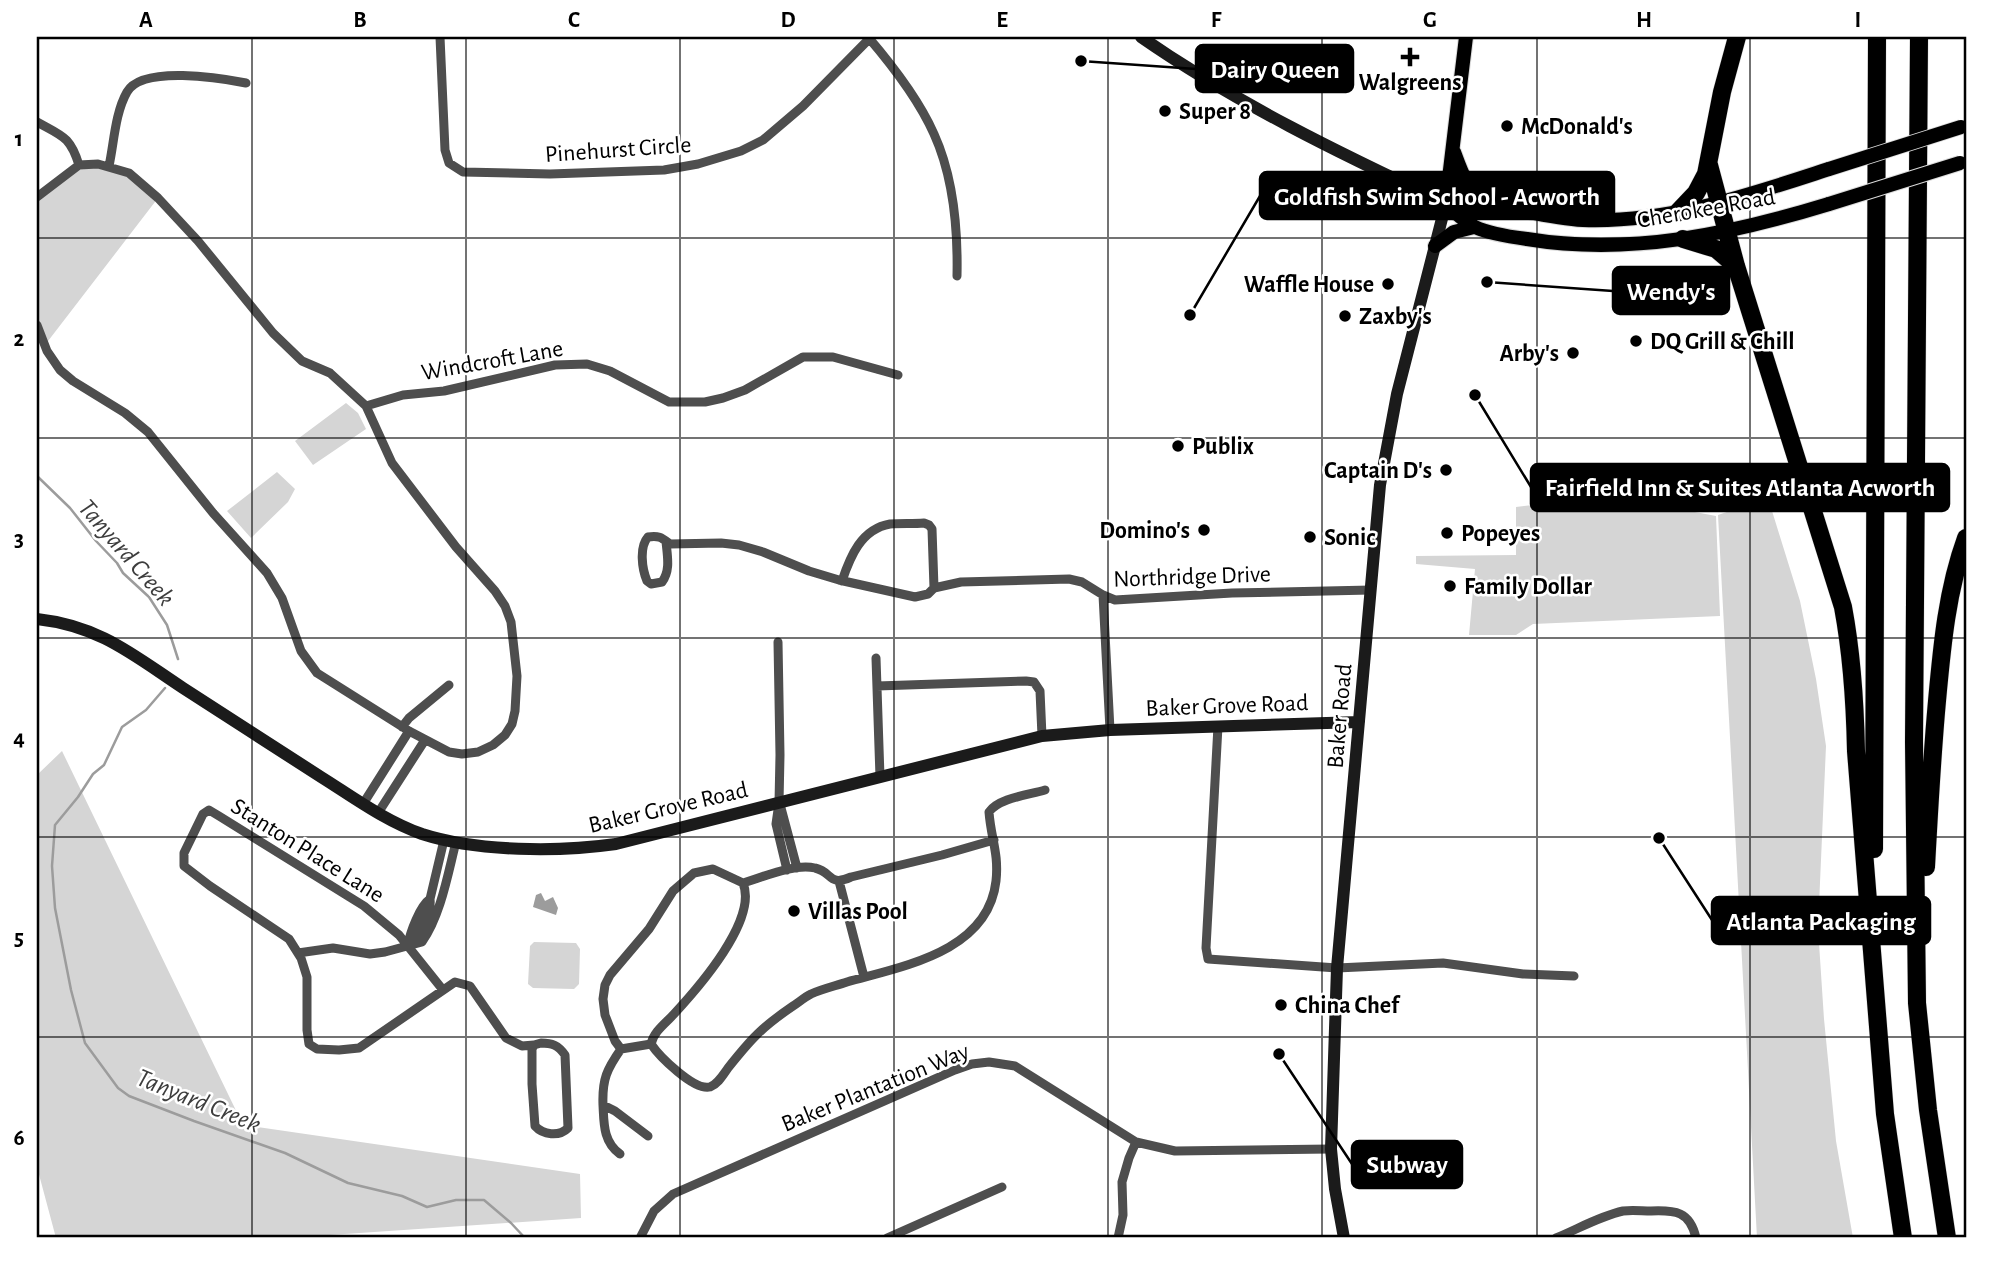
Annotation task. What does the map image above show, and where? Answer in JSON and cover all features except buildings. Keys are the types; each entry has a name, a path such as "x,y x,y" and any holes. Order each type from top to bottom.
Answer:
{"highway":[{"path":"1677,213 1696,193 1709,165 1722,92 1737,37"},
{"path":"1877,37 1874,866 1877,1024"},
{"path":"1919,37 1914,742 1917,1003 1928,1110 1947,1238"},
{"path":"1709,165 1736,266 1843,607 1849,638 1885,1114 1903,1238"},
{"path":"1683,239 1716,249 1736,266"},
{"path":"1917,1003 1932,757 1941,658 1953,583 1966,538"}],"main road":[{"path":"1141,37 1181,65 1279,121 1378,172 1446,203 1466,37"},
{"name":"Cherokee Road","path":"1446,203 1476,202 1548,216 1581,219 1643,218 1719,204 1963,127"},
{"path":"1453,149 1465,179 1475,195 1485,204"},
{"name":"Cherokee Road","path":"1446,203 1474,227 1529,240 1581,245 1629,245 1683,239 1780,219 1963,162"},
{"name":"Baker Road","path":"1344,1238 1331,1149 1337,968 1380,485 1397,394 1446,203"},
{"path":"1435,246 1454,232 1474,227"},
{"name":"Baker Grove Road","path":"37,619 85,629 120,645 378,813 412,830 450,841 484,846 543,849 603,846 649,837 1042,736 1110,730 1359,722"}],"street":[{"name":"Pinehurst Circle","path":"440,37 445,150 449,163 463,172 550,174 664,170 698,164 741,151 763,140 803,106 870,37"},
{"path":"870,37 916,101 934,135 953,203 957,237 957,276"},
{"path":"109,166 120,113 127,92 135,85 164,76 208,76 246,83"},
{"path":"37,122 68,141 74,149 79,165"},
{"path":"37,325 47,351 60,370 125,413 148,432 213,513 267,573 282,598 300,652 312,669 405,729 449,752 470,754 493,746 509,729 515,711 517,676 511,622 505,606 392,463 366,406 330,373 302,361 273,333 198,241 158,198 129,173 98,164 79,165 38,192"},
{"name":"Windcroft Lane","path":"366,406 403,395 444,391 555,365 587,364 610,371 669,402 705,402 723,398 745,390 803,357 833,357 898,375"},
{"path":"842,581 855,548 875,530 890,524 924,523 932,529 934,588"},
{"path":"666,541 666,577 662,582 651,584 643,574 644,542 649,537 658,536 666,541 670,544 739,545 763,551 809,571 842,581 915,597 928,594 934,588 961,582 1069,579 1082,582 1103,595"},
{"name":"Northridge Drive","path":"1110,730 1103,595 1115,600 1232,593 1371,590"},
{"path":"779,642 779,803 776,824 792,869"},
{"path":"876,658 880,777"},
{"path":"877,686 1034,682 1040,691 1042,736"},
{"path":"363,804 409,718 449,685"},
{"path":"1218,726 1206,948 1208,959 1337,968 1443,962 1523,974 1574,976"},
{"path":"378,813 425,740"},
{"path":"651,1044 681,1074 699,1086 708,1087 718,1082 756,1033 812,994 928,957 950,947 980,922 993,896 997,862 989,812 992,807 1005,800 1045,790"},
{"name":"Stanton Place Lane","path":"298,953 289,939 210,887 184,866 184,853 203,814 209,810 334,886 383,920 408,945"},
{"path":"621,1049 605,1015 605,985 610,975 649,929 673,891 694,873 713,869 743,883 809,867 820,869 839,881 994,840"},
{"path":"408,945 429,911 430,899 450,841"},
{"path":"450,841 446,883 429,931 422,942 370,954 333,947 298,953 307,977 309,1044 317,1049 359,1048 455,982 470,986 506,1038 522,1046 550,1043 559,1047 565,1055 568,1128 564,1133 540,1132 535,1126 532,1084 534,1045"},
{"path":"839,881 864,977"},
{"path":"651,1044 654,1035 700,982 726,946 744,908 746,890 743,883"},
{"path":"408,945 443,990"},
{"path":"620,1154 607,1140 602,1089 604,1078 621,1049 651,1044"},
{"name":"Baker Plantation Way","path":"640,1238 654,1211 673,1194 972,1064 989,1062 1015,1066 1136,1142"},
{"path":"603,1105 649,1136"},
{"path":"1118,1238 1123,1215 1122,1182 1136,1142 1175,1151 1331,1149"},
{"path":"887,1238 1002,1187"},
{"path":"1556,1238 1624,1211 1672,1210 1684,1216 1693,1226 1696,1238"}],"shaded area":[{"path":"79,165 109,166 158,198 45,345 37,325 37,200"},
{"path":"346,403 358,413 366,429 313,465 295,441"},
{"path":"277,472 295,489 288,502 251,538 227,511"},
{"path":"1562,490 1584,491 1716,516 1720,616 1533,624 1516,635 1469,635 1475,569 1416,564 1416,556 1516,555 1516,507 1541,504"},
{"path":"1768,498 1800,601 1826,746 1818,928 1836,1141 1853,1238 1757,1238 1718,515"},
{"path":"62,751 243,1125 580,1174 581,1218 286,1238 56,1238 37,1167 37,775"},
{"path":"541,893 545,901 553,897 558,908 556,915 533,907 536,895"},
{"path":"534,942 576,943 580,949 579,984 574,989 533,988 528,984 530,946"}],"waterway":[{"name":"Tanyard Creek","path":"37,476 70,508 123,573 149,597 167,625 178,659"},
{"name":"Tanyard Creek","path":"165,688 146,710 122,727 104,765 93,774 55,825 52,866 55,908 71,990 85,1043 118,1088 129,1096 285,1153 348,1183 402,1196 427,1207 456,1200 484,1200 525,1238"}],"place":[{"name":"Walgreens","path":"1410,57"},
{"name":"Dairy Queen","path":"1081,61"},
{"name":"Super 8","path":"1165,111"},
{"name":"McDonald's","path":"1507,126"},
{"name":"Wendy's","path":"1487,282"},
{"name":"Waffle House","path":"1388,284"},
{"name":"Goldfish Swim School - Acworth","path":"1190,315"},
{"name":"Zaxby's","path":"1345,316"},
{"name":"DQ Grill & Chill","path":"1636,341"},
{"name":"Arby's","path":"1573,353"},
{"name":"Fairfield Inn & Suites Atlanta Acworth","path":"1475,395"},
{"name":"Publix","path":"1178,446"},
{"name":"Captain D's","path":"1446,470"},
{"name":"Domino's","path":"1204,530"},
{"name":"Popeyes","path":"1447,533"},
{"name":"Sonic","path":"1310,537"},
{"name":"Family Dollar","path":"1450,586"},
{"name":"Atlanta Packaging","path":"1659,838"},
{"name":"Villas Pool","path":"794,911"},
{"name":"China Chef","path":"1281,1005"},
{"name":"Subway","path":"1279,1054"}]}
